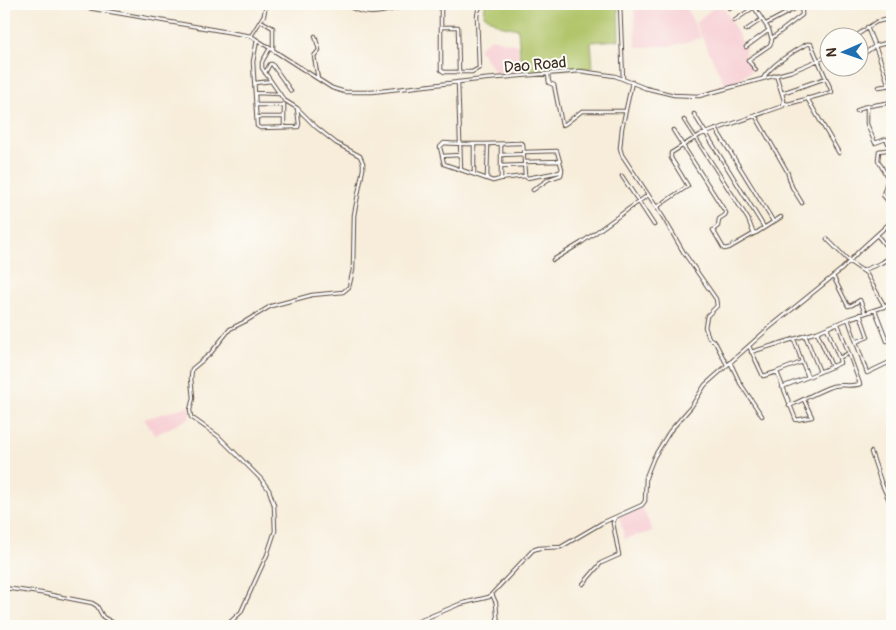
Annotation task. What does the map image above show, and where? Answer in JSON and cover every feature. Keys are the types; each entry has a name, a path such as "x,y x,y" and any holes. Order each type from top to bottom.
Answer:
{"street":[{"path":"65,4 251,36 261,21 266,4"},
{"path":"345,4 367,14 398,5 414,4"},
{"path":"441,4 442,72 472,72 479,68 477,16 482,4"},
{"path":"620,4 623,78"},
{"path":"729,8 736,4"},
{"path":"734,21 753,6 769,30 772,38"},
{"path":"756,70 748,60 770,45 772,38 802,14 802,12 800,8 796,8 765,24"},
{"path":"878,87 890,85 866,27 892,18"},
{"path":"746,30 762,19"},
{"path":"226,626 241,612 267,555 275,530 274,506 269,490 261,479 218,436 191,417 190,410 193,398 192,369 210,354 220,343 226,332 264,309 312,295 343,292 349,287 353,270 354,215 363,169 362,158 358,154 336,143 297,108 284,100 271,80 264,74 262,65 271,49 273,28 261,21"},
{"path":"441,27 458,27 459,72"},
{"path":"746,47 769,30"},
{"name":"Dao Road","path":"251,36 339,91 352,92 372,92 458,82 585,71 623,78 664,93 692,96 716,92 818,61"},
{"path":"315,36 318,50 314,56 318,79"},
{"path":"257,40 253,56 258,128 299,127 297,108"},
{"path":"868,51 875,46 890,42"},
{"path":"763,79 769,71 807,44 812,47 818,59"},
{"path":"264,74 270,64 272,64 292,91"},
{"path":"548,74 549,83 554,85 562,125 582,111 626,111"},
{"path":"656,207 688,186 670,155 696,137 782,107 784,103 776,75"},
{"path":"782,93 826,78 832,92 788,104 784,103"},
{"path":"255,83 271,80"},
{"path":"458,82 461,170"},
{"path":"632,82 620,142 621,151 684,253 718,302 716,309 707,316 705,327 709,338 715,342 727,365"},
{"path":"256,93 280,94"},
{"path":"807,98 839,153"},
{"path":"284,100 284,127"},
{"path":"857,111 861,107 892,102"},
{"path":"257,104 284,105"},
{"path":"867,106 867,125 874,143 885,139 892,149 879,151 878,158 888,179 887,185 882,192 892,206"},
{"path":"694,114 764,227"},
{"path":"755,115 787,171 792,187 802,203"},
{"path":"257,116 284,117"},
{"path":"684,120 748,219 755,233"},
{"path":"716,129 773,222"},
{"path":"673,130 726,213 719,219 718,224 713,230 722,247 725,249 729,248 781,217"},
{"path":"525,176 525,153 522,143 474,145 444,143 441,145 443,163 493,181 525,176 527,178 562,170"},
{"path":"487,179 488,144"},
{"path":"500,144 500,179"},
{"path":"474,145 474,174"},
{"path":"501,155 557,151 562,170 561,175 549,179 533,190"},
{"path":"442,156 461,155"},
{"path":"501,166 560,161"},
{"path":"622,176 654,225"},
{"path":"553,260 648,195"},
{"path":"407,626 453,606 489,597 533,550 561,547 602,523 644,504 647,472 662,444 691,407 705,385 833,276 892,221"},
{"path":"862,271 881,263 892,255 877,235"},
{"path":"827,239 866,273 885,307"},
{"path":"886,246 892,241"},
{"path":"833,276 842,290 848,306 860,300 865,313"},
{"path":"751,352 817,332 860,314 892,304"},
{"path":"875,310 887,341"},
{"path":"856,342 868,337 860,314"},
{"path":"848,319 867,373 892,361"},
{"path":"789,406 817,392 835,386 860,384 838,324"},
{"path":"782,387 840,363 827,328"},
{"path":"817,332 832,367"},
{"path":"805,335 820,372"},
{"path":"794,339 808,377"},
{"path":"749,346 763,376 802,362"},
{"path":"839,358 849,353"},
{"path":"730,362 740,384 762,416"},
{"path":"776,372 796,420 811,418 811,413 804,399"},
{"path":"870,452 892,507"},
{"path":"582,584 601,563 619,555 613,522 615,518"},
{"path":"4,588 92,603 97,606 103,617 119,626"},
{"path":"492,594 496,603 498,626"}],"shaded area":[{"path":"634,4 685,4 701,38 671,46 636,47"},
{"path":"718,4 722,4 746,49 744,56 754,70 726,87 695,23"},
{"path":"491,38 517,45 520,72 497,74 478,48"},
{"path":"189,406 190,418 155,435 144,419"},
{"path":"642,507 653,531 625,539 619,517"}],"green space":[{"path":"485,4 618,4 619,40 591,42 593,68 521,71 518,29 499,25 484,15"}]}
